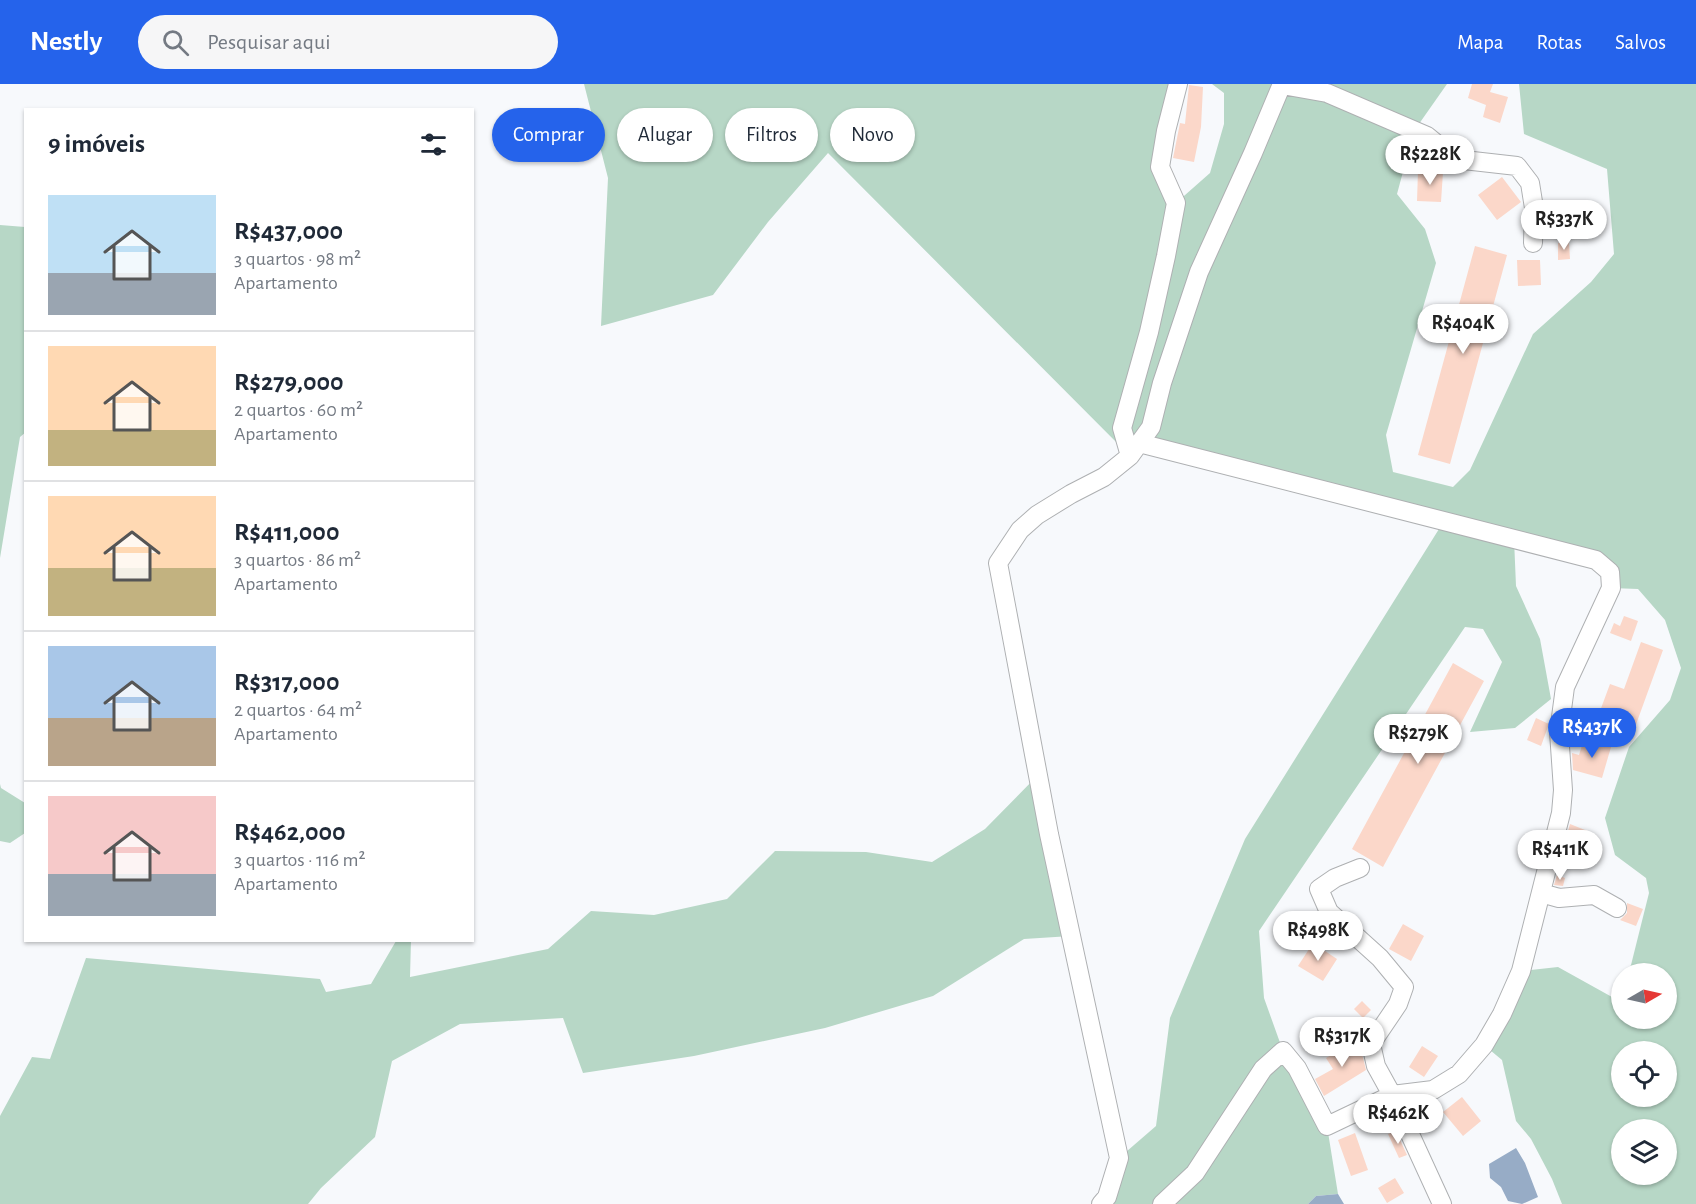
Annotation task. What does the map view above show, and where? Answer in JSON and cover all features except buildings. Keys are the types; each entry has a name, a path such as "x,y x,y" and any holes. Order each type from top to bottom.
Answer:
{"street":[{"path":"1162,1204 1195,1173 1263,1070 1283,1051 1297,1068 1327,1125 1392,1095 1433,1090 1459,1074 1484,1045 1502,1014 1521,971 1561,813 1563,790 1559,732 1565,687 1611,588 1610,572 1596,560 1134,450 1122,428 1149,332 1176,204 1160,167 1178,84"},
{"path":"1101,1204 1107,1197 1119,1158 1049,834 998,563 1020,530 1037,515 1104,477 1134,450 1151,427 1162,383 1199,272 1254,153 1282,84 1327,93 1427,136 1455,159 1516,166 1530,183 1534,208 1533,243"},
{"path":"1360,868 1335,878 1319,889 1329,912 1380,958 1404,987 1398,1004 1371,1044 1376,1066 1392,1095 1442,1204"},
{"path":"1541,893 1559,898 1594,895 1617,908"}],"green space":[{"path":"584,84 1178,84 1160,167 1176,203 1210,173 1224,124 1224,93 1212,84 1447,84 1414,131 1397,194 1425,229 1436,263 1386,435 1393,472 1453,487 1470,470 1533,334 1591,282 1614,254 1607,169 1524,134 1519,84 1696,84 1696,1204 1562,1204 1531,1139 1516,1121 1502,1060 1484,1045 1521,971 1558,967 1611,996 1611,1029 1677,1029 1677,963 1632,963 1649,893 1646,878 1615,855 1605,818 1629,747 1670,700 1681,668 1665,620 1638,589 1611,588 1610,572 1514,539 1516,586 1540,639 1551,699 1515,728 1470,732 1502,662 1483,629 1465,627 1259,931 1264,998 1283,1051 1327,1126 1338,1194 1316,1196 1308,1204 1101,1204 1119,1158 1156,1126 1170,1018 1245,839 1444,521 1139,443 1130,456 837,162 915,162 915,108 830,108 830,155 828,153 768,222 713,295 601,326 608,178 604,162 605,108 590,108"},
{"path":"0,225 24,227 24,434 20,437 0,558"},
{"path":"1038,775 1071,936 1024,939 933,996 825,1028 694,1056 583,1073 563,1018 460,1024 392,1061 375,1137 321,1188 308,1204 0,1204 0,1116 32,1057 50,1059 86,958 320,979 326,992 371,984 395,942 411,942 410,977 548,949 591,911 654,915 727,899 775,851 866,852 932,862 985,829"},
{"path":"0,784 1,788 24,802 24,834 10,843 0,841"}],"water":[{"path":"1516,1148 1525,1163 1538,1197 1522,1204 1508,1201 1501,1187 1490,1178 1489,1164"},
{"path":"1338,1194 1344,1204 1308,1204 1316,1196"}]}
